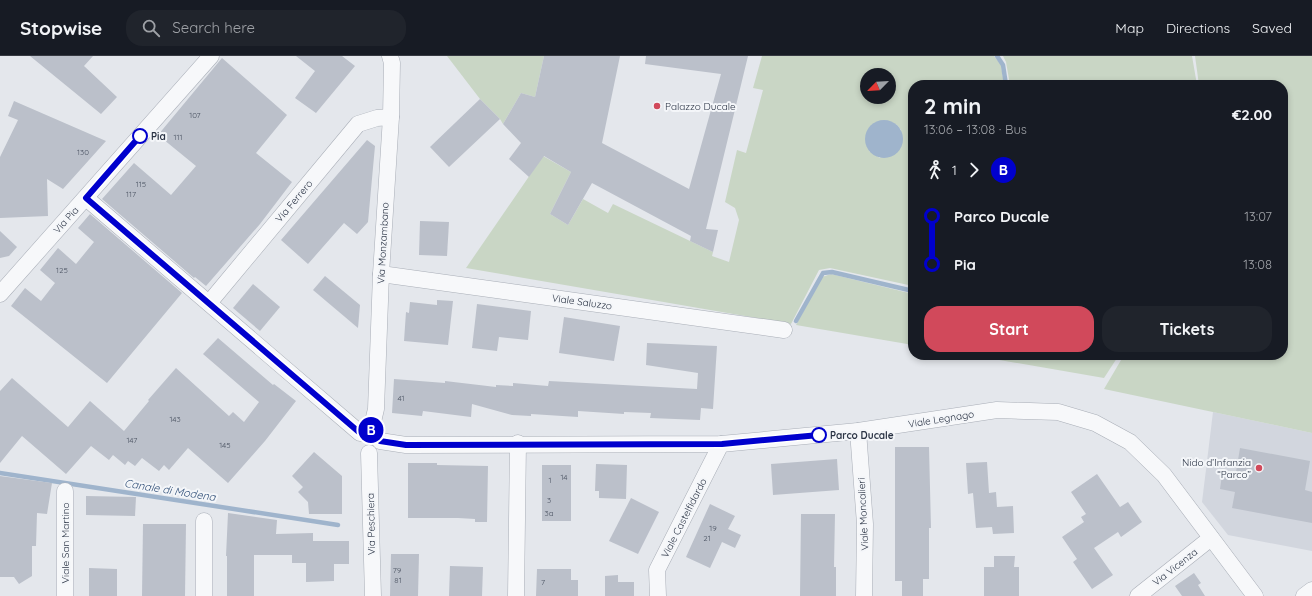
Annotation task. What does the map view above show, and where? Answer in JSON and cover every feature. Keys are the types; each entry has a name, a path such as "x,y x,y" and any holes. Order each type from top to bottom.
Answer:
{"street":[{"name":"Via Pia","path":"0,294 211,56"},
{"name":"Via Monzambano","path":"370,439 376,409 381,274 391,117 392,63 390,56"},
{"name":"Via Ferrero","path":"209,303 358,124 377,118 391,117"},
{"path":"86,198 370,439"},
{"name":"Viale Saluzzo","path":"381,274 784,330"},
{"name":"Viale Legnago","path":"370,439 406,445 518,443 722,444 858,431 997,410 1058,412 1095,423 1130,442 1164,474 1255,596"},
{"name":"Viale Moncalieri","path":"858,431 865,524 864,596"},
{"name":"Via Peschiera","path":"370,439 373,596"},
{"path":"516,596 518,443"},
{"name":"Viale Castelfidardo","path":"658,596 658,570 722,444"},
{"name":"Viale San Martino","path":"65,491 65,596"},
{"path":"204,521 204,596"},
{"name":"Via Vicenza","path":"1138,596 1211,538"},
{"path":"1304,596 1312,590"}],"shaded area":[{"name":"Nido d’Infanzia “Parco”","path":"1213,412 1312,433 1312,551 1228,535 1202,502"}],"green space":[{"path":"447,56 544,56 535,97 521,93 503,124 480,99"},
{"path":"762,56 994,56 1001,65 1003,80 908,80 908,285 830,268 819,270 791,324 466,268 543,156 571,172 550,214 568,225 583,199 608,213 613,204 713,252 712,256 729,262 739,220 735,208 725,202 737,150 746,153 763,90 753,88","holes":["891,122 897,125 901,130 880,158 869,151 867,136 869,128 872,125"]},
{"path":"1003,56 1192,56 1196,80 1009,80 1006,62"},
{"path":"1195,56 1312,56 1312,433 1104,389 1121,360 1288,360 1288,80 1198,80"},
{"path":"831,274 908,293 908,344 796,325 822,277"},
{"path":"1000,360 1116,360 1104,378"}],"water":[{"path":"884,120 894,123 900,129 903,139 900,149 894,155 884,158 874,155 868,149 865,139 868,129 874,123"}],"building":[{"path":"30,56 93,56 84,66 117,97 101,114"},
{"path":"296,56 342,56 355,66 316,113 295,98 315,71"},
{"path":"544,56 620,56 602,143 689,189 721,74 645,64 646,56 748,56 706,229 718,230 713,252 690,241 691,236 592,183 568,225 550,214 571,172 544,156 529,177 509,159 521,143 503,124 521,93 535,97"},
{"path":"222,58 287,115 256,153 292,182 260,224 206,286 195,277 194,278 102,199 134,163 171,195 196,166 158,135"},
{"path":"480,99 500,119 449,167 430,147"},
{"path":"14,101 106,141 63,189 47,179 48,216 0,218 0,157 18,120 8,116"},
{"path":"367,140 375,146 368,222 357,234 344,223 308,264 281,240"},
{"path":"90,214 182,293 107,383 11,306 25,288 41,301 55,283 40,270 58,248 76,264 94,242 78,228"},
{"path":"420,221 449,222 447,256 419,255"},
{"path":"0,231 17,247 9,256 0,258"},
{"path":"325,276 360,305 358,328 313,290"},
{"path":"253,284 280,307 260,331 233,308"},
{"path":"437,300 453,301 448,345 404,341 406,312 409,313 410,302 437,305"},
{"path":"477,304 531,311 528,340 499,337 497,351 472,348"},
{"path":"564,317 620,326 614,361 559,353"},
{"path":"218,338 273,385 274,384 296,401 265,441 228,483 188,448 169,470 164,465 159,471 142,458 135,466 128,461 125,465 113,455 109,460 91,446 66,474 22,436 0,463 0,391 12,378 68,427 90,401 124,431 149,401 148,400 176,368 229,416 233,412 244,422 259,402 203,354"},
{"path":"647,343 717,346 713,409 701,408 700,420 650,418 651,413 624,412 624,414 578,411 578,417 531,414 531,416 512,415 472,404 471,417 423,411 422,416 392,413 394,379 445,383 445,381 496,387 496,385 513,386 513,383 548,386 549,381 697,389 698,373 646,365"},
{"path":"895,447 929,447 931,528 929,528 929,579 923,579 923,596 902,596 902,581 895,581"},
{"path":"1240,448 1310,461 1305,490 1312,492 1312,523 1232,508 1235,492 1220,489 1222,475 1235,478"},
{"path":"314,452 342,476 342,514 309,514 308,502 298,492 303,487 292,476"},
{"path":"837,459 839,490 773,495 771,464"},
{"path":"987,462 989,493 996,492 997,507 1013,506 1014,533 993,534 992,527 976,528 973,493 968,494 966,463"},
{"path":"408,463 488,466 487,522 475,522 475,519 458,518 408,518"},
{"path":"596,464 627,465 626,499 599,498 599,491 595,491"},
{"path":"542,465 571,465 571,521 542,521"},
{"path":"1097,474 1120,507 1128,502 1142,522 1121,537 1118,532 1094,548 1113,575 1092,589 1073,562 1077,559 1062,537 1084,522 1081,517 1086,514 1071,492"},
{"path":"0,476 52,483 47,514 37,513 36,546 32,546 32,576 19,584 14,577 0,577"},
{"path":"86,496 136,497 135,516 86,515"},
{"path":"631,498 659,512 638,554 609,541"},
{"path":"710,504 735,516 728,529 741,535 735,548 722,542 710,568 686,557"},
{"path":"228,513 277,520 276,534 313,533 313,541 349,541 349,564 334,564 334,581 306,582 306,563 292,563 292,555 254,555 254,596 227,596 226,556"},
{"path":"801,514 835,514 834,567 836,567 836,596 800,596"},
{"path":"143,524 186,524 185,596 142,596"},
{"path":"391,554 419,554 418,596 390,596"},
{"path":"994,556 1015,556 1014,567 1019,567 1019,596 984,596 984,567 994,567"},
{"path":"450,566 483,567 482,596 449,596"},
{"path":"89,568 117,569 117,596 89,596"},
{"path":"537,569 571,569 571,580 578,580 578,596 536,596"},
{"path":"1194,573 1201,583 1198,585 1205,596 1182,596 1175,586"},
{"path":"618,575 618,582 634,582 634,596 605,596 605,576"}],"waterway":[{"path":"997,56 1003,65 1005,80"},
{"path":"796,321 823,273 832,272 908,290"},
{"name":"Canale di Modena","path":"0,473 338,525"}],"bus line":[{"name":"B","path":"140,136 86,198 360,433 365,430 371,430 378,434 380,441 406,445 518,443 722,444 819,435"}],"place":[{"name":"Palazzo Ducale","path":"657,106"},
{"name":"Pia","path":"140,136"},
{"name":"Parco Ducale","path":"819,435"},
{"name":"Nido d’Infanzia “Parco”","path":"1259,468"}]}
